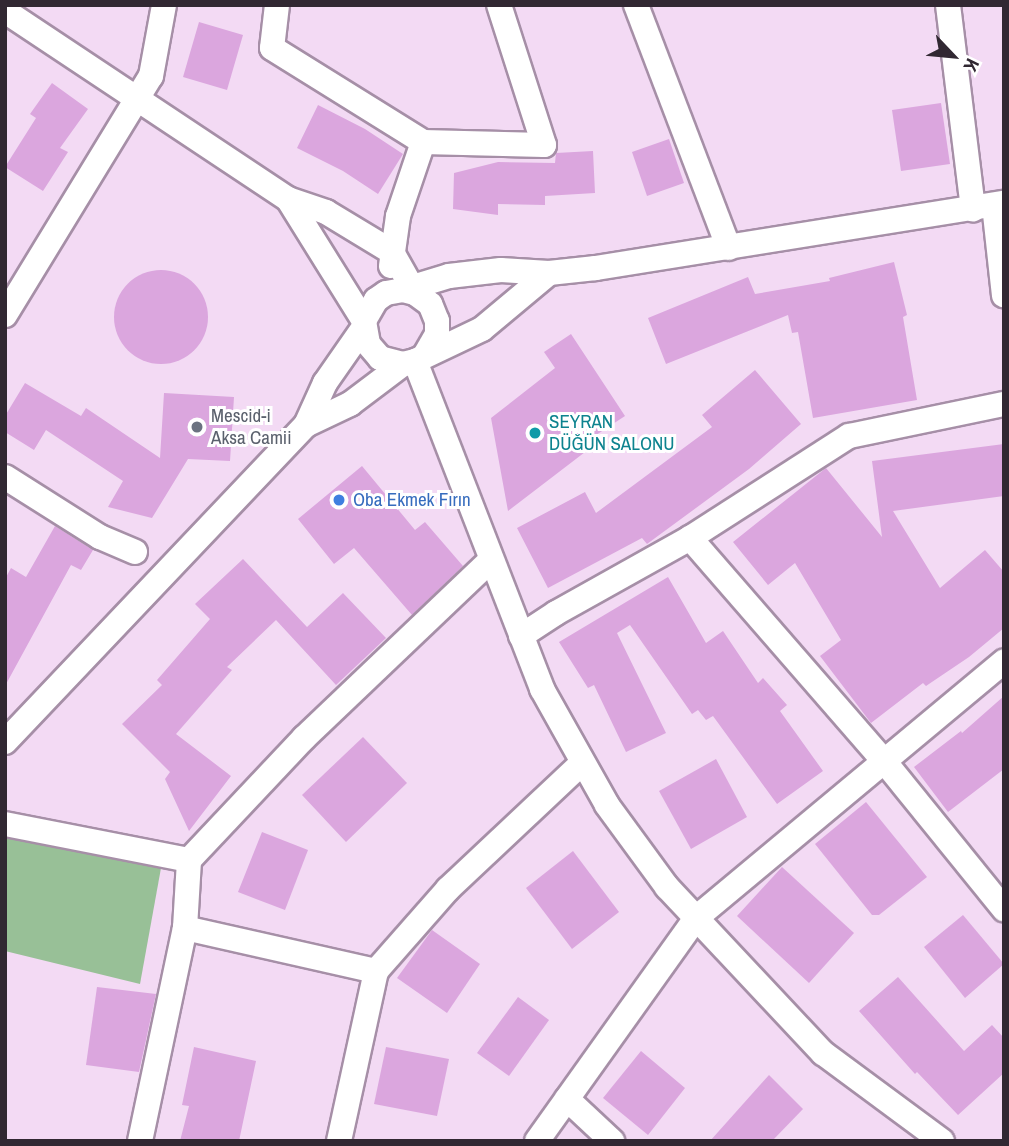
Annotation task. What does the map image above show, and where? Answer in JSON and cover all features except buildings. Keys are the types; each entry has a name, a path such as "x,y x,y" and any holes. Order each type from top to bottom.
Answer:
{"street":[{"path":"5,315 151,76 164,5"},
{"path":"277,5 272,48 422,142 544,145 499,5"},
{"path":"636,5 729,248"},
{"path":"948,5 990,206 1004,295"},
{"path":"5,11 288,199 326,212 391,252"},
{"path":"306,425 350,404 414,360 435,340 437,321 430,304 406,291 391,252 398,216 422,142"},
{"path":"288,199 364,324 368,344 375,354 385,361 414,360 482,329 549,273"},
{"path":"5,742 306,425 325,383 364,324 372,304 449,276 501,270 549,273 729,248 990,206"},
{"path":"414,360 542,689 607,806 667,887 823,1053 942,1141"},
{"path":"522,636 556,613 690,538 849,436 1004,404"},
{"path":"5,477 100,537 135,552"},
{"path":"690,538 884,761 1004,908"},
{"path":"141,1141 185,928 188,860 304,738 491,560"},
{"path":"537,1141 696,918 1004,661"},
{"path":"339,1141 376,971 448,888 582,763"},
{"path":"5,824 188,860"},
{"path":"185,928 376,971"},
{"path":"567,1100 612,1141"}],"green space":[{"path":"5,834 161,868 140,984 5,951"}],"place":[{"name":"Mescid-i Aksa Camii","path":"197,427"},
{"name":"SEYRAN DÜĞÜN SALONU","path":"535,433"},
{"name":"Oba Ekmek Fırın","path":"339,500"}]}
